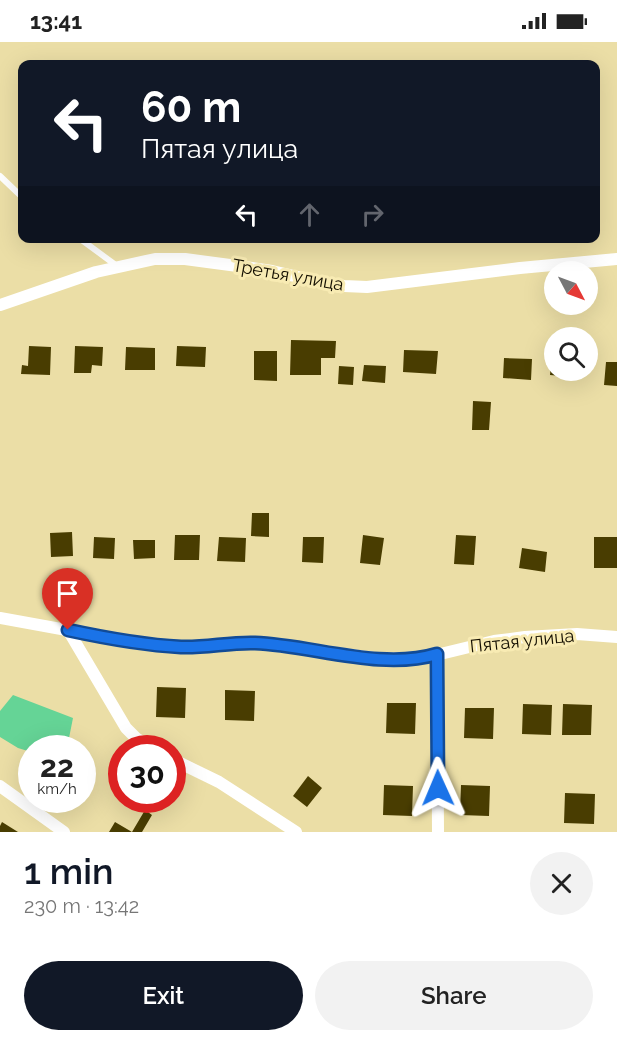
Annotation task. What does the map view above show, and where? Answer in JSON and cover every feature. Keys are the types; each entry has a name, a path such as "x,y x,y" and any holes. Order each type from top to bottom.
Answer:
{"street":[{"name":"Третья улица","path":"0,305 96,272 155,260 185,260 272,271 324,283 367,287 520,268 617,259"},
{"name":"Пятая улица","path":"0,618 116,639 183,647 255,643 382,659 428,657 494,641 525,637 577,634 617,638"},
{"path":"68,630 126,728 133,735"},
{"path":"437,654 438,832"},
{"path":"186,766 219,782 296,832"},
{"path":"0,786 64,832"}],"lane":[{"path":"0,176 18,192"},
{"path":"86,243 118,267"}],"shaded area":[{"path":"13,695 73,718 70,735 18,735 18,748 0,737 0,711"}],"building":[{"path":"291,340 336,341 335,358 321,358 321,375 290,375"},
{"path":"29,346 51,347 50,375 21,374 22,365 28,366"},
{"path":"75,346 103,347 102,366 92,365 91,373 74,373"},
{"path":"177,346 206,347 205,367 176,366"},
{"path":"126,347 155,348 155,370 125,370"},
{"path":"404,350 438,351 436,374 403,372"},
{"path":"254,351 277,351 277,381 254,380"},
{"path":"504,358 532,359 531,380 503,378"},
{"path":"606,362 617,362 617,386 604,385"},
{"path":"364,365 386,366 385,383 362,381"},
{"path":"339,366 354,367 353,385 338,384"},
{"path":"473,401 491,402 489,430 472,430"},
{"path":"252,513 269,513 269,537 251,536"},
{"path":"72,532 73,556 51,557 50,533"},
{"path":"175,535 200,535 199,560 174,560"},
{"path":"363,535 384,538 380,565 360,563"},
{"path":"456,535 476,536 474,565 454,564"},
{"path":"94,537 115,538 114,559 93,558"},
{"path":"219,537 246,538 245,562 217,561"},
{"path":"303,537 324,537 323,563 302,562"},
{"path":"594,537 617,537 617,568 594,568"},
{"path":"133,540 155,540 155,558 134,559"},
{"path":"522,548 547,552 545,572 519,568"},
{"path":"157,687 186,688 185,718 156,717"},
{"path":"225,690 255,691 254,721 225,720"},
{"path":"387,703 416,703 415,734 386,733"},
{"path":"523,704 552,705 551,735 522,734"},
{"path":"563,704 592,705 591,735 562,735"},
{"path":"465,708 494,708 493,739 464,738"},
{"path":"308,776 322,788 307,807 293,796"},
{"path":"384,785 413,786 412,816 383,815"},
{"path":"461,785 490,786 489,816 460,815"},
{"path":"565,793 595,794 594,824 564,823"},
{"path":"143,813 149,813 152,815 142,832 132,832"},
{"path":"2,822 18,832 0,832"},
{"path":"115,822 132,832 109,832"}],"route":[{"path":"68,630 116,639 183,647 255,643 382,659 407,659 437,654 438,788"}]}
